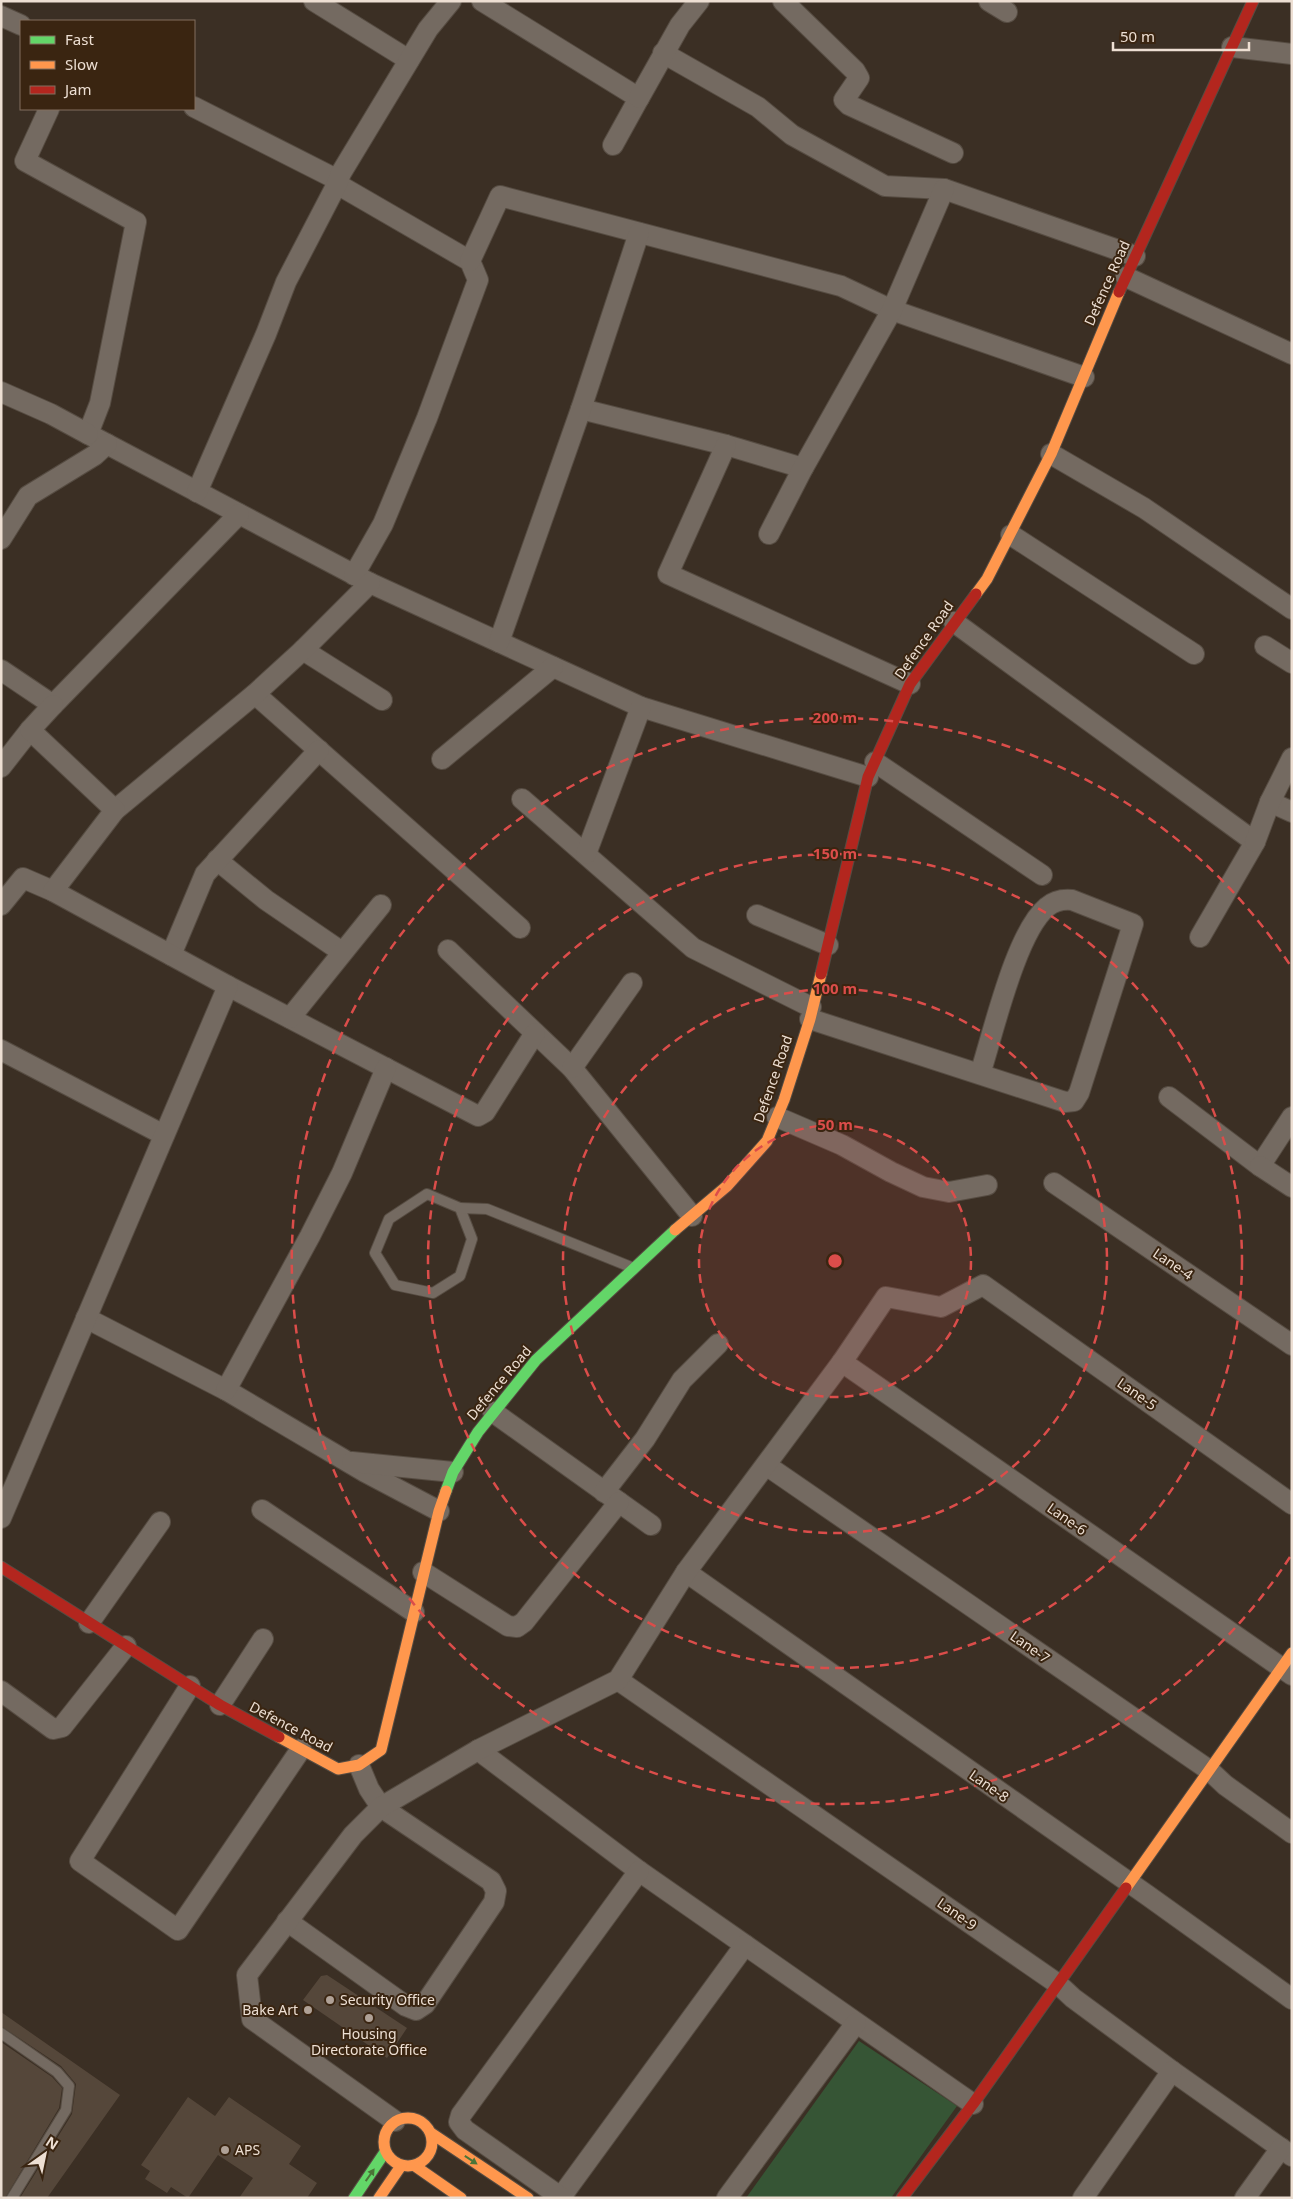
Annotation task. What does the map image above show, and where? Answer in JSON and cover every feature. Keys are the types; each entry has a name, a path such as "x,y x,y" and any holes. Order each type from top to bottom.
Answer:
{"street":[{"path":"314,1 410,60"},
{"path":"197,492 286,282 338,182 428,29 451,1"},
{"path":"482,1 639,98"},
{"path":"613,145 663,53 680,25 699,1"},
{"path":"783,1 855,71 859,78 844,100 849,105 953,154"},
{"path":"988,1 1007,12"},
{"name":"Defence Road","path":"4,1574 90,1623 220,1705 338,1769 359,1765 381,1750 423,1572 439,1511 453,1472 493,1412 536,1360 727,1186 767,1141 777,1117 810,1013 871,769 910,684 987,579 1051,454 1126,277 1232,47 1248,3"},
{"path":"1,16 20,25"},
{"path":"1232,47 1292,54"},
{"path":"663,53 758,107 792,135 884,186 944,189 1136,256"},
{"path":"53,891 115,810 255,694 303,650 362,579 427,418 478,280 470,261 338,182 195,108"},
{"path":"49,110 25,161 136,222 100,403 88,434"},
{"path":"769,534 803,468 892,310 944,189"},
{"path":"470,261 500,196 840,286 892,310 1084,377"},
{"path":"499,642 581,409 639,233"},
{"path":"1126,277 1292,354"},
{"path":"1,392 51,414 362,579 641,707 871,769 1042,875"},
{"path":"581,409 726,445 803,468"},
{"path":"1,539 28,496 95,454 107,444"},
{"path":"726,445 668,574 910,684"},
{"path":"1051,454 1144,508 1292,609"},
{"path":"1,767 52,705 239,514"},
{"path":"1011,535 1194,654"},
{"path":"954,622 1255,842"},
{"path":"1265,646 1292,664"},
{"path":"303,650 382,700"},
{"path":"442,759 553,667"},
{"path":"1,670 52,705"},
{"path":"255,694 520,928"},
{"path":"586,854 641,707"},
{"path":"30,730 115,810"},
{"path":"171,955 205,874 319,750"},
{"path":"1200,937 1255,842 1270,802 1292,758"},
{"path":"522,799 693,948 810,1013 980,1074 1065,1102 1074,1101 1079,1093 1134,924 1072,900 1063,899 1046,907 1020,948 980,1074"},
{"path":"1270,802 1292,812"},
{"path":"217,860 266,900 342,952"},
{"path":"1,905 23,878 53,891 228,986 478,1116 485,1112 535,1033"},
{"path":"290,1018 381,905"},
{"path":"757,915 828,945"},
{"path":"448,950 572,1068 692,1216"},
{"path":"572,1068 632,983"},
{"path":"1,1518 228,986"},
{"path":"1,1050 164,1135"},
{"path":"226,1390 342,1173 386,1068"},
{"path":"1169,1097 1260,1166 1292,1187"},
{"path":"777,1117 842,1145 891,1172 924,1187 949,1192 987,1185"},
{"path":"1260,1166 1292,1117"},
{"name":"Lane-4","path":"1054,1182 1292,1344"},
{"name":"Lane-5","path":"842,1362 886,1297 941,1307 983,1284 1292,1504"},
{"path":"86,1318 226,1390 345,1461 439,1511"},
{"path":"423,1572 508,1626 517,1627 524,1622 611,1497 682,1380 718,1344"},
{"path":"395,2121 252,2019 248,1975 353,1835 381,1807 478,1750 618,1680 686,1572 842,1362"},
{"name":"Lane-6","path":"842,1362 1288,1665"},
{"path":"493,1412 651,1525"},
{"path":"345,1461 453,1472"},
{"name":"Lane-7","path":"766,1465 1209,1770 1225,1785 1292,1833"},
{"path":"262,1510 414,1612"},
{"path":"90,1623 160,1522"},
{"name":"Lane-8","path":"686,1572 1292,1999"},
{"path":"220,1705 263,1639"},
{"path":"1,1692 53,1729 62,1727 126,1646"},
{"path":"902,2198 973,2104 1209,1770 1288,1665"},
{"name":"Lane-9","path":"618,1680 1058,1984 1073,1998 1172,2071 1286,2152"},
{"path":"190,1686 80,1861 178,1930 301,1748"},
{"path":"478,1750 639,1871 973,2104"},
{"path":"287,1921 406,2006 416,2010 426,2004 494,1902 496,1891 491,1881 381,1807 369,1789 359,1765"},
{"path":"639,1871 461,2115 459,2122 465,2130 561,2198 745,1945"},
{"path":"727,2198 856,2023"},
{"path":"1083,2198 1172,2071"},
{"path":"461,2198 415,2166 401,2166 389,2158 385,2152 384,2138 389,2126 395,2121 408,2118 422,2122 430,2133 528,2198"},
{"path":"415,2166 430,2153 430,2133"},
{"path":"354,2198 385,2152"},
{"path":"1245,2198 1286,2152"},
{"path":"380,2198 401,2166"}],"lane":[{"path":"460,1208 472,1238 460,1276 433,1294 395,1285 376,1253 389,1219 427,1194 460,1208 487,1209 634,1269"},
{"path":"1,2032 57,2072 69,2086 66,2110 12,2198"}],"green space":[{"path":"859,2041 957,2106 891,2198 746,2198"}],"building":[{"path":"327,1975 407,2028 387,2058 303,2000 321,1976"},
{"path":"1,2012 120,2095 47,2198 20,2198 72,2114 76,2084 61,2066 1,2026"},
{"path":"1,2042 52,2077 62,2088 59,2108 5,2198 1,2198"},
{"name":"APS","path":"188,2097 215,2116 229,2097 301,2146 289,2164 317,2183 307,2198 239,2198 253,2178 218,2155 188,2198 171,2187 167,2193 145,2179 150,2171 141,2165"}],"traffic: fast":[{"path":"446,1491 453,1472 478,1432 536,1360 675,1230"},
{"path":"354,2198 385,2152"}],"traffic: slow":[{"path":"976,594 987,579 1051,454 1119,292"},
{"path":"675,1230 727,1186 767,1141 784,1100 810,1019 821,974"},
{"path":"279,1737 338,1769 359,1765 381,1750 439,1511 446,1491"},
{"path":"1126,1888 1292,1653"},
{"path":"403,2118 413,2118 422,2122 428,2128 431,2133 432,2142 431,2151 422,2162 413,2166 403,2166 394,2162 388,2156 384,2147 384,2137 388,2128 394,2122 403,2118"},
{"path":"431,2133 528,2198"},
{"path":"379,2198 401,2166"},
{"path":"415,2166 461,2198"}],"traffic: jam":[{"path":"1119,292 1253,1"},
{"path":"821,974 868,777 910,684 976,594"},
{"path":"1,1567 220,1705 279,1737"},
{"path":"902,2198 973,2104 1126,1888"}],"place":[{"name":"Security Office","path":"330,2000"},
{"name":"Bake Art","path":"308,2010"},
{"name":"Housing Directorate Office","path":"369,2018"},
{"name":"APS","path":"225,2150"}]}
